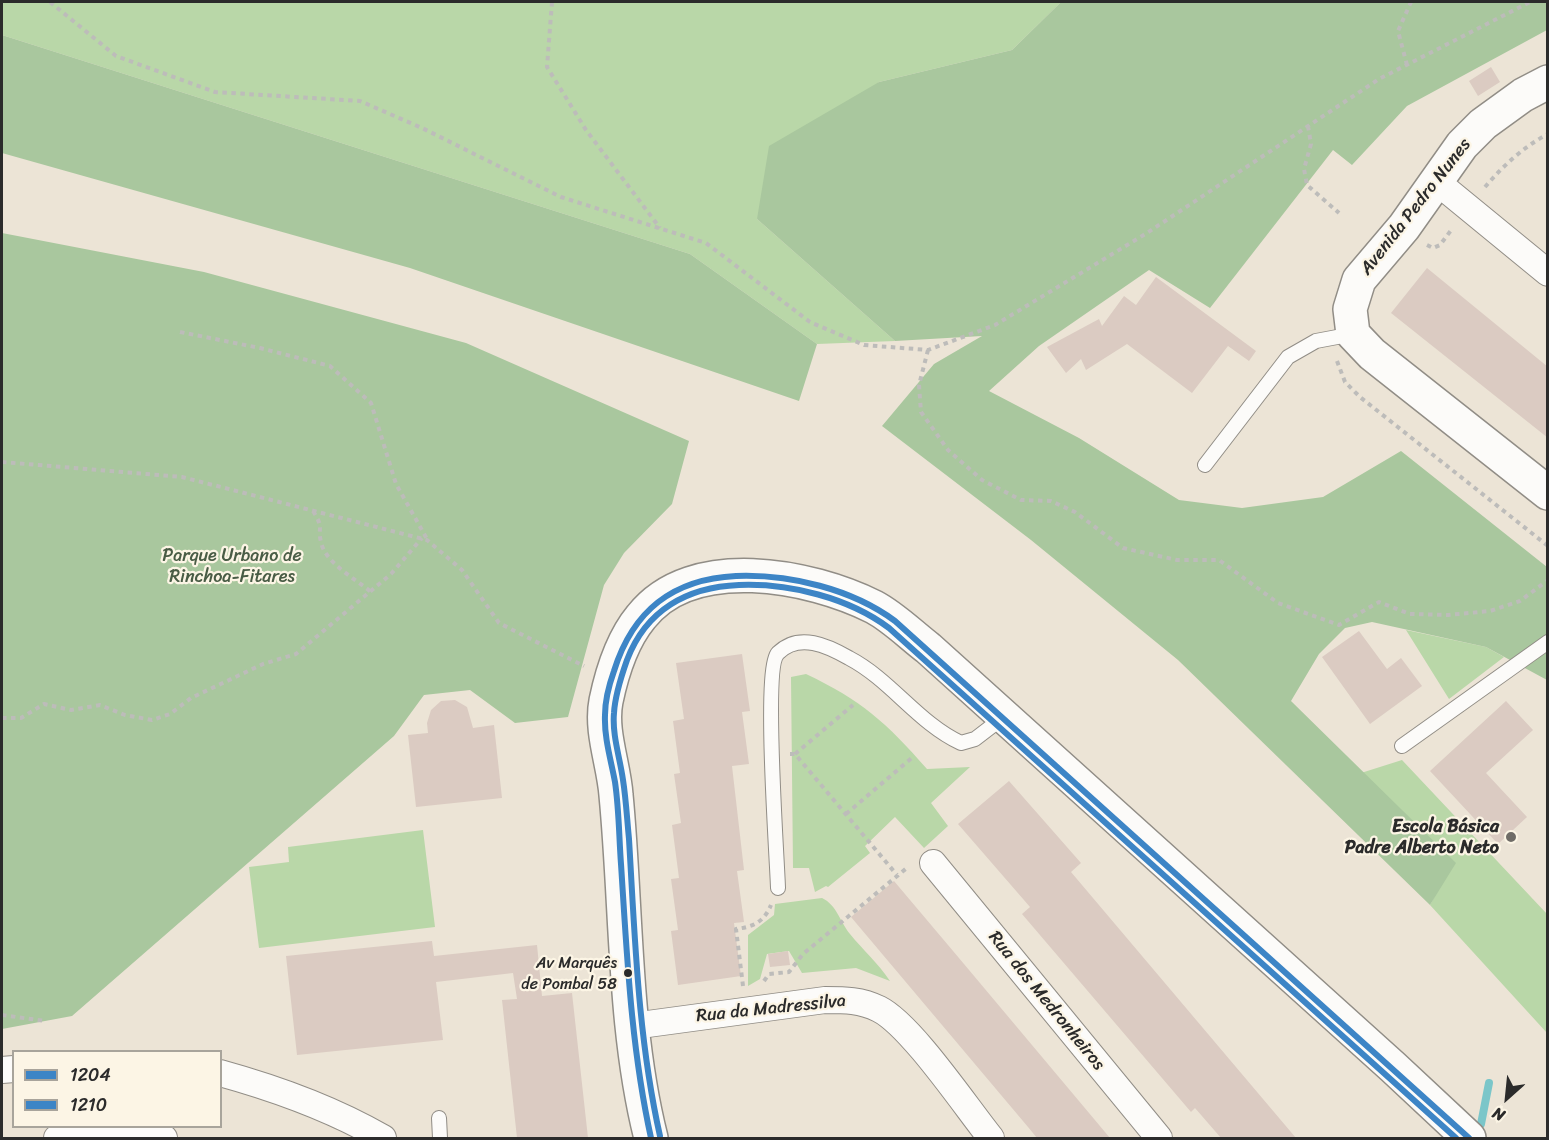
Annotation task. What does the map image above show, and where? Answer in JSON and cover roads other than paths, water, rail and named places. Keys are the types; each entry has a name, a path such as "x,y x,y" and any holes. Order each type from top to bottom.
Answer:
{"street":[{"name":"Avenida Pedro Nunes","path":"1345,346 1350,309 1359,280 1404,227 1462,145 1483,124 1523,95 1548,82"},
{"path":"1437,182 1548,273"},
{"path":"1345,346 1372,354 1548,493"},
{"path":"651,1138 633,1026 616,793 605,720 605,703 628,636 642,616 674,590 707,579 746,575 818,585 875,608 928,648 1385,1059 1469,1138"},
{"name":"Rua dos Medronheiros","path":"933,863 1159,1138"},
{"name":"Rua da Madressilva","path":"633,1026 746,1005 854,1000 881,1010 905,1029 991,1138"},
{"path":"222,1074 301,1098 341,1114 383,1138"},
{"path":"57,1138 118,1136 164,1138"}],"lane":[{"path":"1205,465 1288,357 1316,341 1345,346"},
{"path":"778,888 772,664 778,653 791,645 809,641 851,658 877,675 946,736 961,743 975,739 1005,716"},
{"path":"1402,746 1548,642"},
{"path":"439,1118 440,1138"}],"waterway":[{"path":"1481,1124 1489,1083"}],"place":[{"name":"Escola Básica Padre Alberto Neto","path":"1511,837"},
{"name":"Av Marquês de Pombal 58","path":"628,973"}],"park label":[{"name":"Parque Urbano de Rinchoa-Fitares","path":"232,566"}]}
